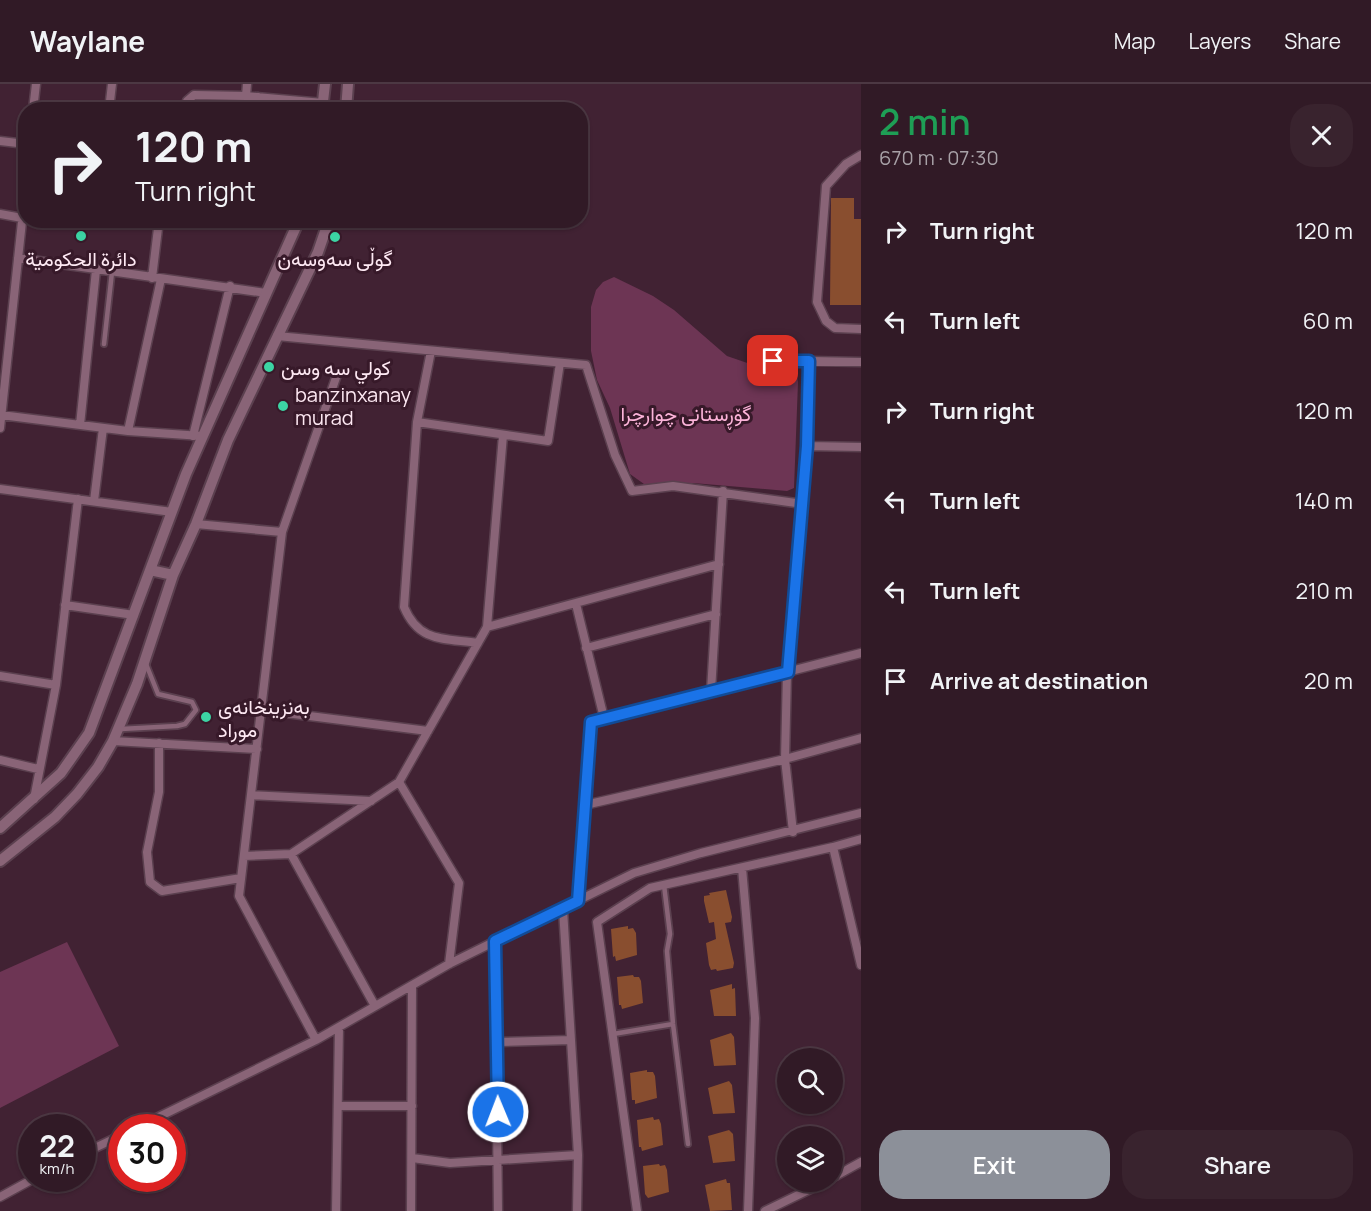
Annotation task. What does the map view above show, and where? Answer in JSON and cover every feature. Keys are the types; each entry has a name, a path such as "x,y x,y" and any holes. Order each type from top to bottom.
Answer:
{"street":[{"path":"34,102 36,84"},
{"path":"110,102 112,84"},
{"path":"246,96 248,84"},
{"path":"323,102 325,84"},
{"path":"347,102 348,84"},
{"path":"187,102 194,95 246,96 294,102"},
{"path":"258,97 258,102"},
{"path":"0,141 18,143"},
{"path":"861,155 846,164 826,186 817,302 826,321 835,328 861,329"},
{"path":"0,214 18,217"},
{"path":"0,428 3,377 21,228"},
{"path":"128,430 156,279 159,228"},
{"path":"0,828 61,773 89,733 198,436 296,228"},
{"path":"0,861 55,817 77,794 98,767 113,741 145,660 173,575 196,524 228,440 318,252 326,228"},
{"path":"18,258 156,279 230,286 266,293"},
{"path":"80,425 96,270"},
{"path":"198,436 230,286"},
{"path":"277,336 586,365 615,455 632,491 673,486 723,491 802,504"},
{"path":"432,351 417,422 404,607 410,621 419,632 478,643"},
{"path":"756,360 861,362"},
{"path":"793,832 785,759 788,672 807,446 809,361"},
{"path":"417,422 548,441 560,363"},
{"path":"316,1040 239,896 282,532 338,372"},
{"path":"2,415 103,428 198,436"},
{"path":"94,501 103,428"},
{"path":"243,856 291,854 399,782 487,627 503,435"},
{"path":"807,446 861,447"},
{"path":"0,489 172,512"},
{"path":"711,691 723,491"},
{"path":"33,800 56,685 78,499"},
{"path":"196,524 282,532"},
{"path":"487,627 719,564"},
{"path":"150,570 173,575"},
{"path":"576,604 604,718"},
{"path":"65,605 134,615"},
{"path":"586,648 716,614"},
{"path":"578,901 591,722 861,653"},
{"path":"0,676 56,685"},
{"path":"262,710 428,731"},
{"path":"585,805 785,759 861,738"},
{"path":"113,741 257,748"},
{"path":"159,743 159,792 147,852 150,882 162,891 241,878"},
{"path":"0,760 39,769"},
{"path":"399,782 459,883 449,964"},
{"path":"251,795 371,801"},
{"path":"165,1114 316,1040 449,964 633,873 701,853 793,832 861,813"},
{"path":"637,1211 597,922 650,888 861,839"},
{"path":"833,847 861,965"},
{"path":"291,854 375,1006"},
{"path":"742,868 755,1018 748,1211"},
{"path":"563,909 578,1155 577,1211"},
{"path":"495,941 498,1211"},
{"path":"411,1211 412,987"},
{"path":"336,1211 339,1027"},
{"path":"497,1042 571,1040"},
{"path":"338,1106 412,1106"},
{"path":"412,1158 450,1163 578,1155"},
{"path":"843,1172 861,1162"},
{"path":"0,1197 18,1187"},
{"path":"765,1211 804,1192"}],"lane":[{"path":"104,344 112,272"},
{"path":"118,729 177,726 185,724 196,710 192,702 158,694 145,660"},
{"path":"664,885 670,934 667,951 673,1024 688,1144"},
{"path":"613,1034 673,1024"}],"green space":[{"name":"گۆڕستانی چوارچرا","path":"614,277 653,296 674,310 727,356 756,366 796,371 798,382 794,488 787,491 693,483 644,484 630,474 610,408 597,380 591,351 591,307 596,290 603,282"},
{"path":"67,942 119,1046 0,1108 0,972"}],"building":[{"path":"831,198 854,198 854,219 861,219 861,305 830,305"},
{"path":"726,890 732,917 731,922 725,923 734,963 733,968 717,971 716,969 711,970 709,965 706,943 716,939 714,922 709,923 704,896"},
{"path":"628,926 628,929 633,928 636,933 637,955 616,961 615,956 613,957 611,929"},
{"path":"633,975 639,977 641,981 643,1003 622,1009 619,1005 617,977"},
{"path":"732,984 732,989 735,988 736,1016 714,1016 710,990"},
{"path":"731,1033 734,1037 736,1065 714,1066 710,1040"},
{"path":"647,1070 647,1072 653,1072 655,1076 657,1098 635,1104 635,1100 632,1100 630,1073"},
{"path":"729,1081 732,1085 735,1113 713,1114 708,1088"},
{"path":"653,1117 654,1120 659,1119 661,1124 663,1145 642,1151 639,1147 637,1120"},
{"path":"729,1130 733,1134 735,1161 713,1163 708,1136"},
{"path":"659,1164 660,1166 665,1165 667,1170 669,1192 648,1198 645,1194 643,1166"},
{"path":"726,1179 727,1183 730,1183 732,1210 710,1211 705,1185"}],"place":[{"name":"دائرة الحكومية","path":"81,236"},
{"name":"گوڵی سەوسەن","path":"335,237"},
{"name":"كولي سه وسن","path":"269,367"},
{"name":"banzinxanay murad","path":"283,406"},
{"name":"بەنزینخانەی موراد","path":"206,717"}],"route":[{"path":"498,1112 495,941 578,901 591,722 788,672 807,446 809,361 773,361"}]}
